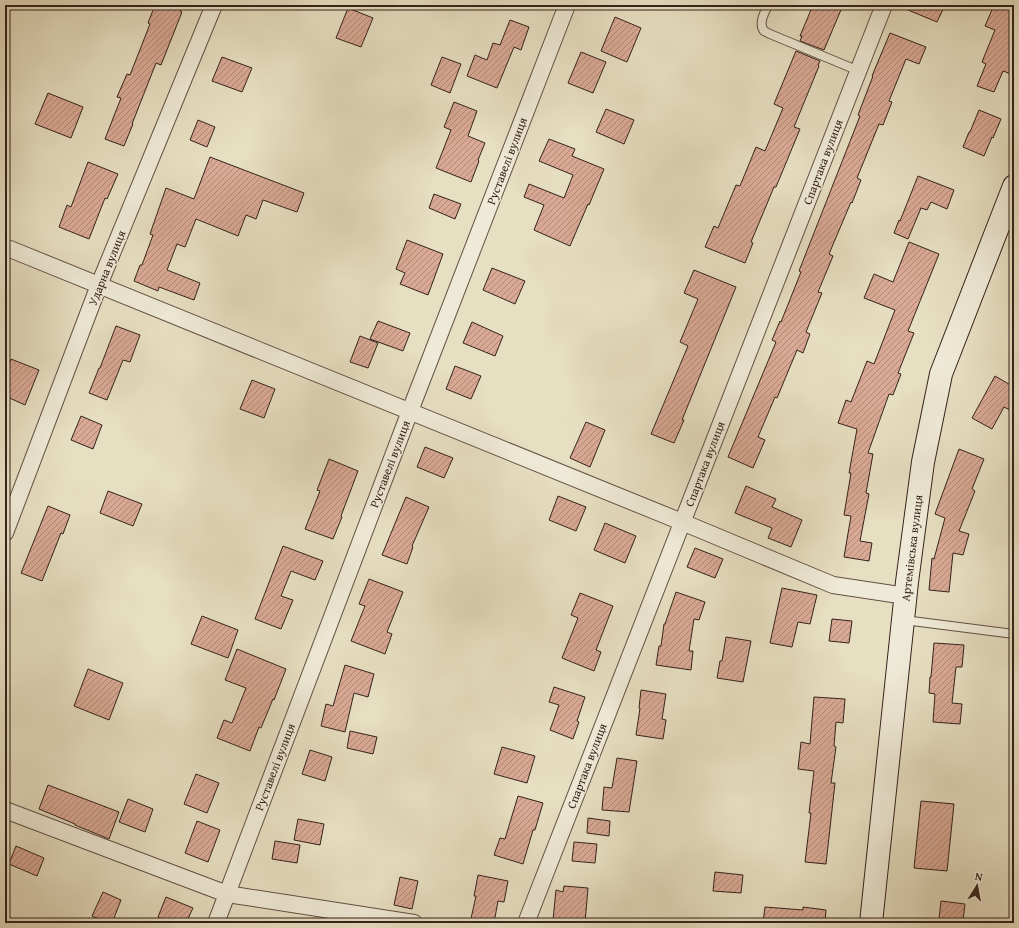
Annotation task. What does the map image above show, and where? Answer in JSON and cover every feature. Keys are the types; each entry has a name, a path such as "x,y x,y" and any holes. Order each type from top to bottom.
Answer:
{"main road":[{"name":"Артемівська вулиця","path":"871,923 906,596 923,462 941,374 1014,186"}],"street":[{"name":"Ударна вулиця","path":"5,533 99,285 214,5"},
{"name":"Руставелі вулиця","path":"216,923 410,411 567,5"},
{"name":"Спартака вулиця","path":"526,923 884,5"},
{"path":"5,248 410,411 833,585 906,596"},
{"path":"5,810 227,894 414,923"}],"lane":[{"path":"768,5 762,18 764,31 859,71"},
{"path":"904,620 1014,634"}],"building":[{"path":"155,5 183,5 180,11 182,12 161,65 156,63 124,146 105,139 121,98 117,97 127,74 130,75 150,24 148,23"},
{"path":"813,5 843,5 824,50 800,41 802,36 800,36"},
{"path":"896,5 945,5 937,22"},
{"path":"994,5 1014,5 1014,75 1003,71 994,92 977,86 986,64 982,62 995,30 985,26"},
{"path":"348,8 373,18 361,47 336,38"},
{"path":"615,17 641,28 627,62 601,51"},
{"path":"510,20 529,27 521,50 514,47 497,88 467,76 475,55 487,60 493,43 500,45"},
{"path":"890,33 926,47 919,64 906,59 889,101 892,102 883,125 879,124 857,178 861,180 829,254 833,256 818,292 822,293 806,332 810,334 803,353 797,350 777,398 775,397 758,437 765,440 753,468 728,457 776,342 772,340 780,321 781,322 801,272 799,271 860,116 858,115 872,76"},
{"path":"796,51 820,61 819,66 794,127 800,129 751,242 753,243 745,263 705,247 714,226 718,228 736,185 740,186 756,147 765,151 783,108 774,104"},
{"path":"581,52 606,62 593,93 568,83"},
{"path":"222,57 252,68 242,92 212,81"},
{"path":"442,57 461,64 450,93 431,85"},
{"path":"48,93 83,107 71,138 35,124"},
{"path":"454,102 477,111 468,136 485,143 471,182 436,168 451,130 444,127"},
{"path":"606,109 634,120 624,144 596,132"},
{"path":"979,110 1001,119 984,156 963,147"},
{"path":"198,120 215,127 207,147 190,140"},
{"path":"549,139 575,149 572,156 604,169 570,246 534,230 544,205 524,197 529,184 564,198 573,175 539,161"},
{"path":"210,157 304,193 297,212 263,200 256,219 246,215 238,236 196,219 185,247 177,244 167,270 200,283 194,300 159,287 158,291 134,281 140,265 142,265 153,235 150,234 166,188 194,199"},
{"path":"88,162 118,174 107,199 105,198 89,239 59,227 67,205 71,207"},
{"path":"918,176 954,190 947,209 931,202 927,210 921,208 908,239 894,233"},
{"path":"434,194 461,204 455,219 429,208"},
{"path":"407,240 443,254 428,295 400,284 405,273 396,269"},
{"path":"909,242 939,254 908,331 914,333 898,373 901,374 893,395 889,394 868,453 873,454 866,493 869,494 860,541 872,543 869,561 844,557 851,516 844,515 851,473 849,473 857,429 838,423 846,400 851,402 867,361 874,364 895,310 864,298 874,274 893,282"},
{"path":"492,268 525,281 515,304 483,290"},
{"path":"694,270 736,287 674,443 651,434 688,346 680,342 698,299 684,293"},
{"path":"378,321 410,333 403,351 370,339"},
{"path":"472,322 503,336 495,356 463,343"},
{"path":"116,326 140,335 130,362 123,360 107,400 89,393"},
{"path":"360,336 378,343 368,368 350,362"},
{"path":"11,359 39,370 25,405 5,396 5,375"},
{"path":"455,366 481,376 471,399 446,389"},
{"path":"995,376 1014,387 1014,412 1004,407 992,429 972,418"},
{"path":"252,380 275,389 264,418 240,409"},
{"path":"81,416 102,425 93,449 71,440"},
{"path":"586,422 605,430 590,467 570,458"},
{"path":"425,447 453,458 444,478 417,467"},
{"path":"959,449 984,459 972,489 975,491 959,531 969,534 963,555 953,553 949,592 929,590 932,558 934,559 945,518 935,514"},
{"path":"329,459 358,471 333,539 305,529 320,491 317,490"},
{"path":"746,486 776,499 772,507 802,520 791,547 768,538 772,528 735,513"},
{"path":"108,491 142,504 133,526 100,513"},
{"path":"558,496 586,507 576,531 549,520"},
{"path":"406,497 429,507 412,546 413,547 407,564 382,555"},
{"path":"48,506 70,515 63,534 61,533 42,581 21,573"},
{"path":"605,523 636,536 625,563 594,550"},
{"path":"283,546 323,561 315,580 291,571 281,596 293,600 281,629 255,619"},
{"path":"695,548 723,559 715,578 687,567"},
{"path":"369,579 403,592 387,632 392,634 385,654 351,641 365,606 359,604"},
{"path":"782,588 817,595 810,624 798,622 792,647 770,643"},
{"path":"676,592 705,602 699,620 694,619 689,651 693,651 691,670 656,665 659,646 661,646 664,624"},
{"path":"580,593 613,606 596,650 601,652 594,671 562,658 578,618 571,615"},
{"path":"202,616 238,630 228,658 191,644"},
{"path":"832,619 852,621 849,643 829,641"},
{"path":"726,637 751,641 743,682 717,678 720,661 722,661"},
{"path":"934,643 964,645 962,667 956,667 952,703 962,704 960,724 933,722 935,694 929,693"},
{"path":"237,649 286,669 274,700 273,699 261,728 259,727 250,751 217,738 224,720 232,723 246,688 225,680"},
{"path":"345,665 374,674 368,697 354,693 345,732 321,726 326,704 333,706"},
{"path":"88,669 123,683 109,720 74,706"},
{"path":"554,687 585,697 573,739 550,730 559,705 549,702"},
{"path":"641,690 666,694 662,719 666,720 663,739 636,735"},
{"path":"814,697 845,699 843,723 836,722 834,746 836,747 831,783 835,783 826,864 805,862 814,771 798,769 801,742 810,744"},
{"path":"350,731 377,737 373,754 347,748"},
{"path":"502,747 535,756 527,783 494,774"},
{"path":"310,750 332,757 325,781 302,774"},
{"path":"617,758 637,761 629,812 602,810 604,787 612,788"},
{"path":"196,774 219,783 207,813 184,804"},
{"path":"48,785 119,812 109,839 39,809"},
{"path":"518,796 543,803 523,864 494,855 500,838 505,839"},
{"path":"128,799 153,809 145,832 119,822"},
{"path":"921,801 954,804 947,871 914,868"},
{"path":"588,818 610,821 609,836 587,833"},
{"path":"298,819 324,824 320,845 294,840"},
{"path":"197,821 220,830 208,862 185,853"},
{"path":"275,841 300,845 297,863 272,859"},
{"path":"574,842 597,844 595,863 572,861"},
{"path":"16,846 44,858 37,876 9,864"},
{"path":"715,872 743,875 741,893 713,891"},
{"path":"478,875 508,881 504,902 498,901 494,923 470,923 476,896 474,896"},
{"path":"400,877 418,881 412,909 394,905"},
{"path":"564,886 588,888 585,923 553,920 556,890 563,892"},
{"path":"103,892 121,900 112,923 108,923 92,916"},
{"path":"166,897 193,908 186,923 171,923 158,917"},
{"path":"941,901 965,904 963,921 939,919"},
{"path":"765,907 803,910 803,907 826,910 825,923 763,923"}]}
